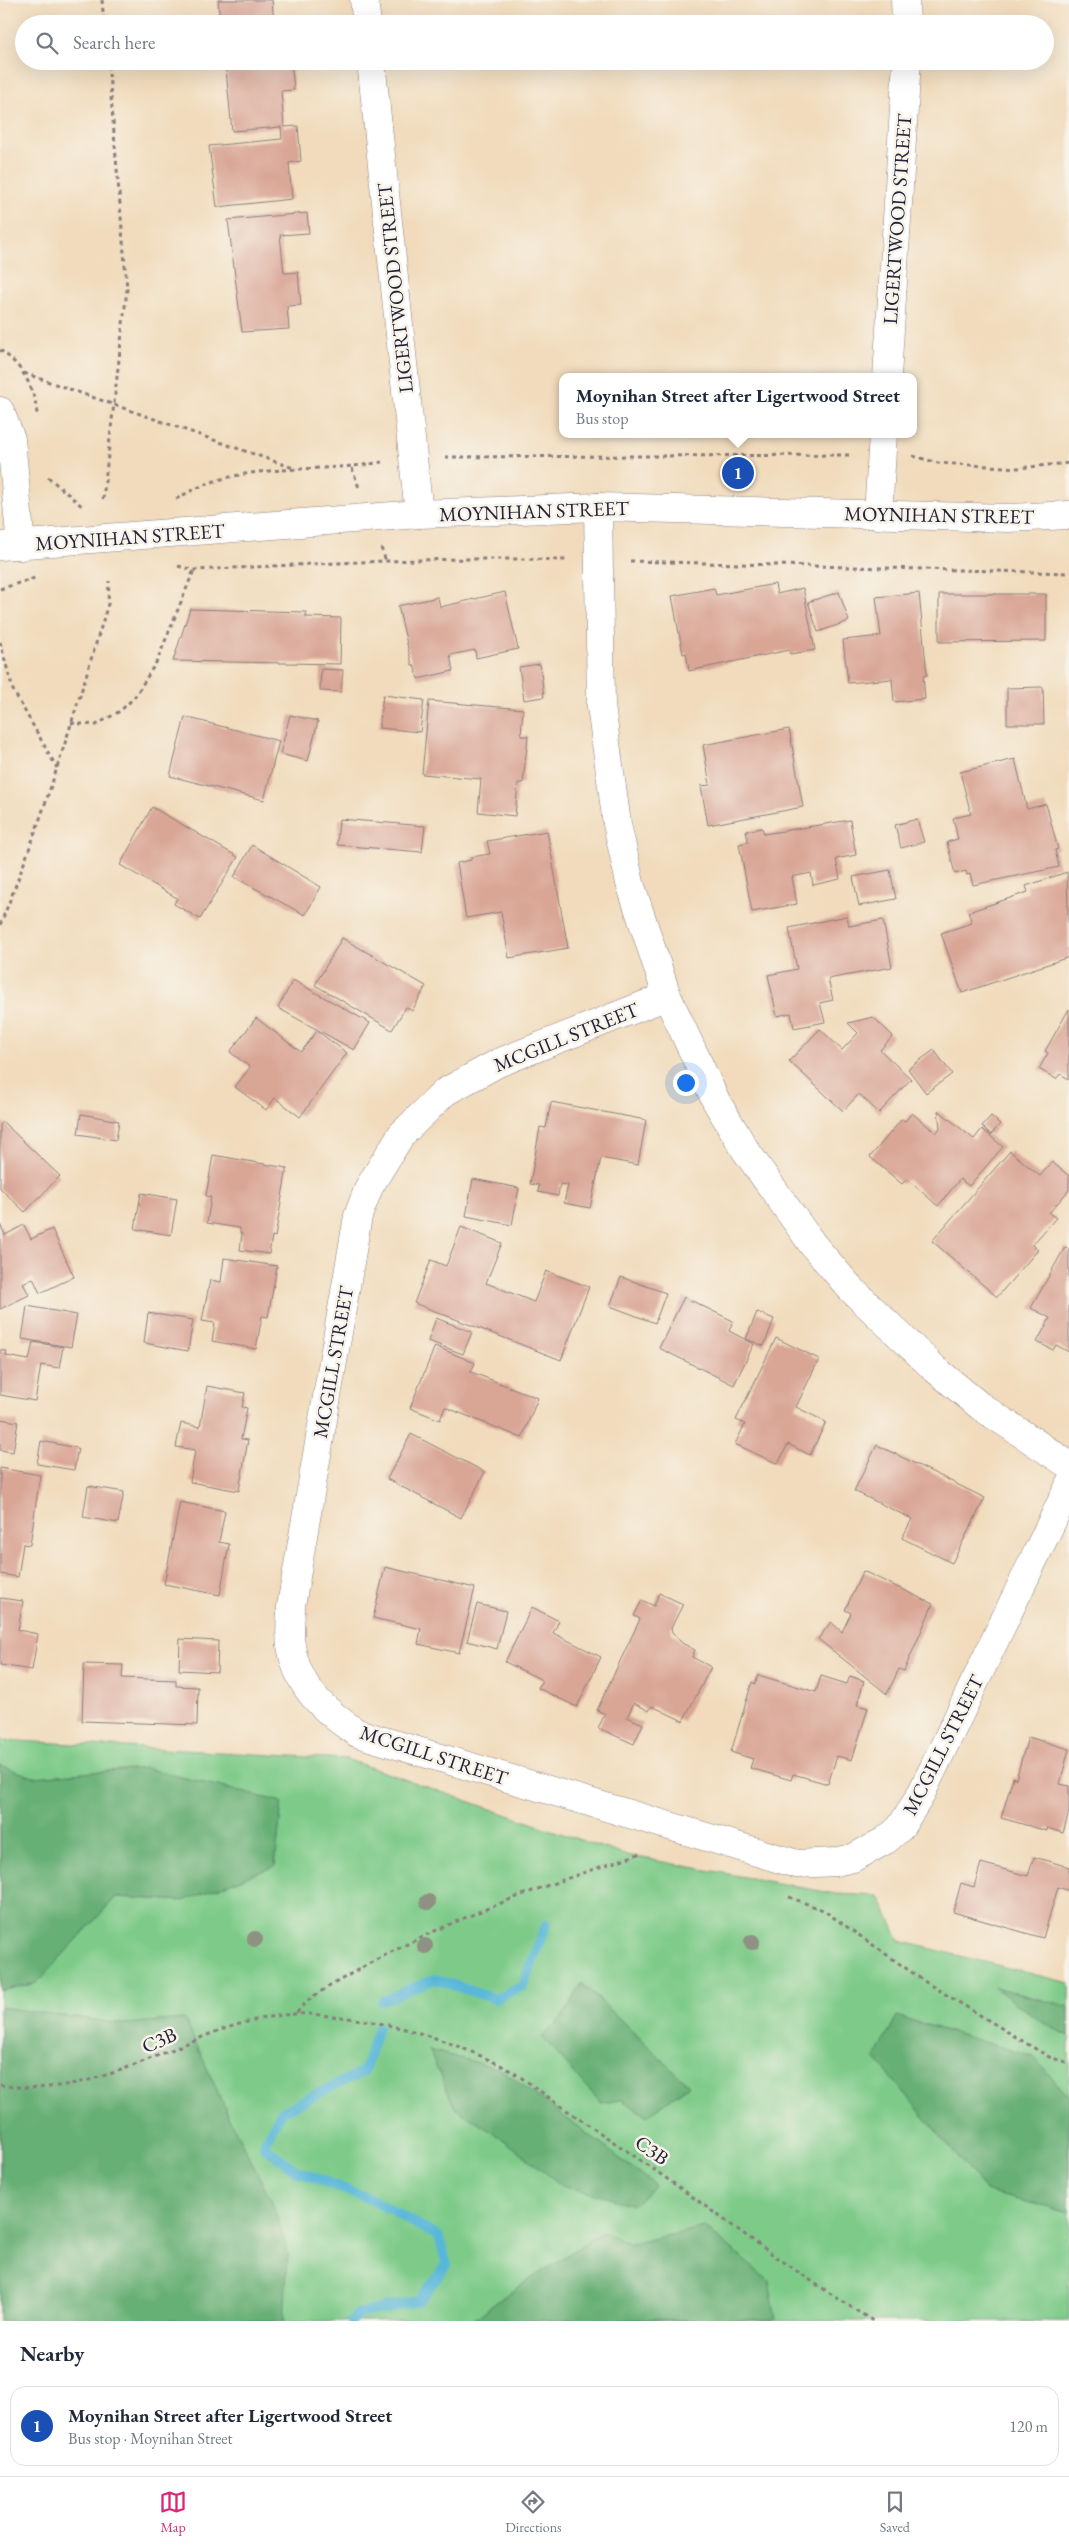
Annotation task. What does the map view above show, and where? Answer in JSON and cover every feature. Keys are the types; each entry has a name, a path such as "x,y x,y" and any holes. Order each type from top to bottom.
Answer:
{"street":[{"path":"364,0 366,15"},
{"path":"905,0 906,15"},
{"name":"LIGERTWOOD STREET","path":"372,70 418,514"},
{"name":"LIGERTWOOD STREET","path":"887,373 907,70"},
{"path":"0,412 11,439 11,546"},
{"path":"878,515 883,445"},
{"path":"598,507 601,706 616,824 630,883 667,996 726,1118 746,1151 813,1245 851,1289 935,1370 980,1406 1069,1464"},
{"name":"MOYNIHAN STREET","path":"11,546 418,514 598,507 1009,518 1069,515"},
{"name":"MCGILL STREET","path":"667,996 498,1063 445,1092 401,1134 369,1187 358,1216 291,1606 291,1644 296,1663 313,1697 326,1711 357,1733 658,1824 797,1864 835,1862 853,1858 886,1840 900,1828 920,1796 1069,1486"}],"path":[{"path":"102,0 103,15"},
{"path":"103,499 127,289 109,70"},
{"path":"0,350 23,373 32,388 38,418"},
{"path":"23,373 298,470"},
{"path":"174,499 205,485 243,476 298,470 352,468 413,458 824,454 883,445 938,463 1018,468 1069,463"},
{"path":"41,470 89,512"},
{"path":"175,566 194,570 338,562 514,558 1069,573"},
{"path":"72,723 96,725 120,711 134,698 157,661 194,570"},
{"path":"0,589 37,577 47,577"},
{"path":"0,925 28,856 72,723 108,604 109,581"},
{"path":"0,642 13,690 57,768"},
{"path":"298,2013 308,2000 368,1964 429,1934 503,1902 643,1853 658,1824"},
{"path":"786,1896 823,1910 927,1983 1049,2057 1069,2063"},
{"name":"C3B","path":"0,2085 19,2088 63,2086 100,2078 146,2062 229,2026 261,2018 298,2013 401,2026 500,2065 642,2160 800,2275 873,2321"}],"green space":[{"path":"0,1740 346,1759 621,1854 836,1894 879,1896 900,1941 1069,1983 1069,2321 0,2321"},
{"path":"0,1765 33,1777 145,1768 282,1802 275,1866 183,1901 116,1897 37,1983 0,1991"},
{"path":"582,1983 689,2085 647,2116 622,2100 601,2103 542,2037 563,2016"},
{"path":"994,1987 1069,2007 1069,2036 1041,2022"},
{"path":"0,2007 123,2024 185,2019 233,2126 271,2199 288,2252 284,2321 0,2321"},
{"path":"897,2016 1034,2057 1069,2097 1069,2213 987,2192 875,2058"},
{"path":"429,2050 501,2069 655,2185 634,2205 561,2185 507,2142 455,2108"},
{"path":"705,2227 769,2281 776,2319 472,2321 503,2297 602,2232 631,2244"}],"building":[{"path":"218,0 272,0 273,15 219,15"},
{"path":"226,70 292,70 294,90 281,91 284,127 298,126 301,161 289,163 292,199 217,207 209,146 282,139 281,127 232,131"},
{"path":"307,213 309,233 280,235 284,273 298,272 301,305 287,306 289,329 242,332 228,220"},
{"path":"775,584 777,594 803,588 815,650 790,654 789,650 689,671 686,653 683,654 672,596 714,588 716,595"},
{"path":"505,592 518,649 476,658 475,650 450,655 453,671 418,679 414,665 412,665 398,606 438,597 440,607"},
{"path":"839,592 849,621 818,632 808,602"},
{"path":"919,593 927,675 923,676 925,699 894,702 892,679 848,683 843,640 881,636 876,597"},
{"path":"939,594 1046,594 1046,641 939,642"},
{"path":"190,609 306,612 306,617 341,618 340,664 173,661"},
{"path":"540,664 544,697 524,700 519,667"},
{"path":"321,669 343,670 341,692 320,691"},
{"path":"1043,687 1044,724 1007,724 1007,688"},
{"path":"383,695 424,700 420,732 379,728"},
{"path":"429,701 523,709 521,736 528,736 523,783 518,783 515,816 478,812 481,779 422,774"},
{"path":"290,715 318,721 308,761 280,754"},
{"path":"185,717 279,741 264,800 170,776"},
{"path":"789,729 803,807 708,825 701,786 710,785 703,745"},
{"path":"1015,759 1027,809 1046,804 1058,849 1055,850 1059,867 973,885 970,874 967,875 966,871 955,874 947,842 958,839 953,818 971,814 960,772"},
{"path":"152,807 238,857 200,919 174,904 177,898 120,865"},
{"path":"339,819 425,826 422,852 337,845"},
{"path":"917,819 924,842 901,848 895,825"},
{"path":"850,820 856,855 836,859 840,879 813,885 811,873 792,877 797,904 752,912 739,844 748,842 746,831 762,828 764,834"},
{"path":"547,831 568,948 509,958 501,912 466,918 457,863 471,860 471,857 490,854 487,841"},
{"path":"252,845 321,887 305,915 234,877"},
{"path":"890,870 896,899 859,906 853,877"},
{"path":"1067,872 1069,957 962,993 941,933 972,923 968,912 1028,892 1026,886"},
{"path":"847,916 849,926 883,920 892,967 828,979 833,1000 820,1003 825,1022 794,1028 791,1013 777,1016 768,975 797,969 789,928"},
{"path":"342,938 426,986 412,1011 406,1007 392,1030 315,985"},
{"path":"293,980 370,1023 354,1050 278,1008"},
{"path":"1069,1009 1069,1079 1060,1074 1056,1079 1039,1069 1048,1053 1045,1051"},
{"path":"873,1017 893,1036 880,1050 911,1079 879,1113 859,1094 843,1111 789,1061 820,1029 842,1050 858,1033 848,1023"},
{"path":"256,1018 301,1052 317,1031 347,1053 300,1117 275,1098 266,1110 235,1087 250,1067 230,1052"},
{"path":"934,1050 952,1074 926,1093 908,1069"},
{"path":"551,1102 646,1120 638,1165 601,1158 590,1208 564,1203 568,1185 560,1184 558,1196 538,1192 539,1185 530,1184 540,1127 546,1128"},
{"path":"938,1110 974,1139 982,1129 1003,1147 969,1186 960,1179 938,1206 907,1179 902,1184 870,1157 902,1119 905,1121 912,1113 936,1133 940,1128"},
{"path":"81,1114 119,1121 116,1140 78,1134"},
{"path":"991,1116 1000,1124 991,1135 982,1126"},
{"path":"3,1122 60,1176 25,1212 0,1188 0,1125"},
{"path":"1010,1151 1040,1176 1052,1162 1069,1176 1069,1190 1049,1213 1056,1218 1032,1245 1038,1250 997,1297 932,1241"},
{"path":"213,1155 287,1168 275,1237 272,1236 269,1254 240,1250 242,1234 240,1233 240,1228 207,1223 211,1197 206,1196"},
{"path":"473,1179 519,1188 512,1225 466,1216"},
{"path":"141,1193 177,1199 171,1235 135,1229"},
{"path":"0,1224 5,1235 24,1225 31,1239 52,1229 74,1277 40,1293 33,1278 23,1283 29,1295 0,1309"},
{"path":"461,1227 502,1243 486,1283 534,1302 546,1271 589,1287 561,1360 414,1303 431,1260 446,1266"},
{"path":"1065,1247 1069,1249 1069,1352 1056,1345 1053,1350 1037,1342 1050,1318 1031,1308"},
{"path":"224,1258 277,1266 268,1317 262,1316 256,1349 212,1341 215,1323 202,1321 210,1280 221,1282"},
{"path":"621,1277 666,1293 655,1323 610,1306"},
{"path":"684,1297 733,1321 729,1331 754,1344 734,1385 659,1348"},
{"path":"27,1306 77,1315 71,1347 22,1339"},
{"path":"757,1312 774,1319 764,1346 746,1339"},
{"path":"148,1313 193,1320 188,1351 144,1343"},
{"path":"436,1318 472,1332 463,1354 428,1341"},
{"path":"776,1338 819,1359 796,1407 826,1422 810,1455 788,1444 778,1464 735,1444 745,1424 736,1420"},
{"path":"33,1342 63,1347 59,1368 41,1365 35,1401 0,1395 0,1350 7,1351 6,1356 29,1360"},
{"path":"435,1346 475,1363 471,1372 538,1398 522,1438 445,1407 440,1420 410,1408"},
{"path":"207,1386 245,1393 242,1407 247,1408 241,1439 248,1440 239,1491 190,1482 195,1450 176,1447 181,1423 200,1427"},
{"path":"0,1419 18,1422 13,1452 0,1450"},
{"path":"411,1434 485,1472 461,1518 387,1479"},
{"path":"41,1441 78,1448 74,1470 37,1464"},
{"path":"877,1445 985,1498 952,1563 902,1538 912,1519 854,1491"},
{"path":"0,1468 40,1475 30,1545 23,1544 18,1577 0,1574"},
{"path":"88,1486 124,1492 118,1523 83,1517"},
{"path":"180,1502 225,1511 219,1542 229,1544 220,1595 164,1584"},
{"path":"385,1567 475,1588 459,1653 418,1644 421,1629 373,1618"},
{"path":"863,1571 933,1604 904,1671 899,1669 887,1694 818,1639 831,1622 842,1632 851,1613 845,1610"},
{"path":"659,1593 683,1604 671,1628 672,1633 682,1643 695,1650 692,1657 711,1667 683,1721 652,1706 649,1711 634,1703 627,1717 643,1724 634,1744 598,1728 605,1714 597,1710 640,1619 634,1616 642,1600 654,1606"},
{"path":"0,1598 23,1601 18,1630 38,1634 32,1670 0,1665"},
{"path":"477,1604 506,1611 497,1649 467,1641"},
{"path":"532,1607 559,1621 553,1633 601,1657 577,1707 538,1688 542,1680 505,1662"},
{"path":"180,1639 218,1641 217,1672 179,1670"},
{"path":"84,1664 123,1665 122,1678 176,1680 176,1686 198,1687 197,1725 82,1721"},
{"path":"758,1675 816,1692 821,1676 847,1684 850,1676 864,1681 857,1705 868,1708 852,1760 837,1756 828,1784 793,1774 791,1780 750,1768 753,1759 731,1752 752,1682 755,1684"},
{"path":"1028,1737 1069,1749 1060,1784 1069,1786 1069,1812 1063,1833 1047,1828 1047,1831 1001,1818 1013,1777 1016,1779"},
{"path":"1034,1857 1069,1867 1069,1891 1058,1887 1043,1938 953,1912 961,1883 974,1887 981,1863 1028,1876"}],"waterway":[{"path":"382,2001 435,1979 495,1999 523,1986 546,1925"},
{"path":"352,2321 358,2314 418,2301 447,2265 439,2237 375,2201 297,2171 263,2146 281,2112 364,2071 378,2028"}],"place":[{"name":"Moynihan Street after Ligertwood Street","path":"738,473"}]}
